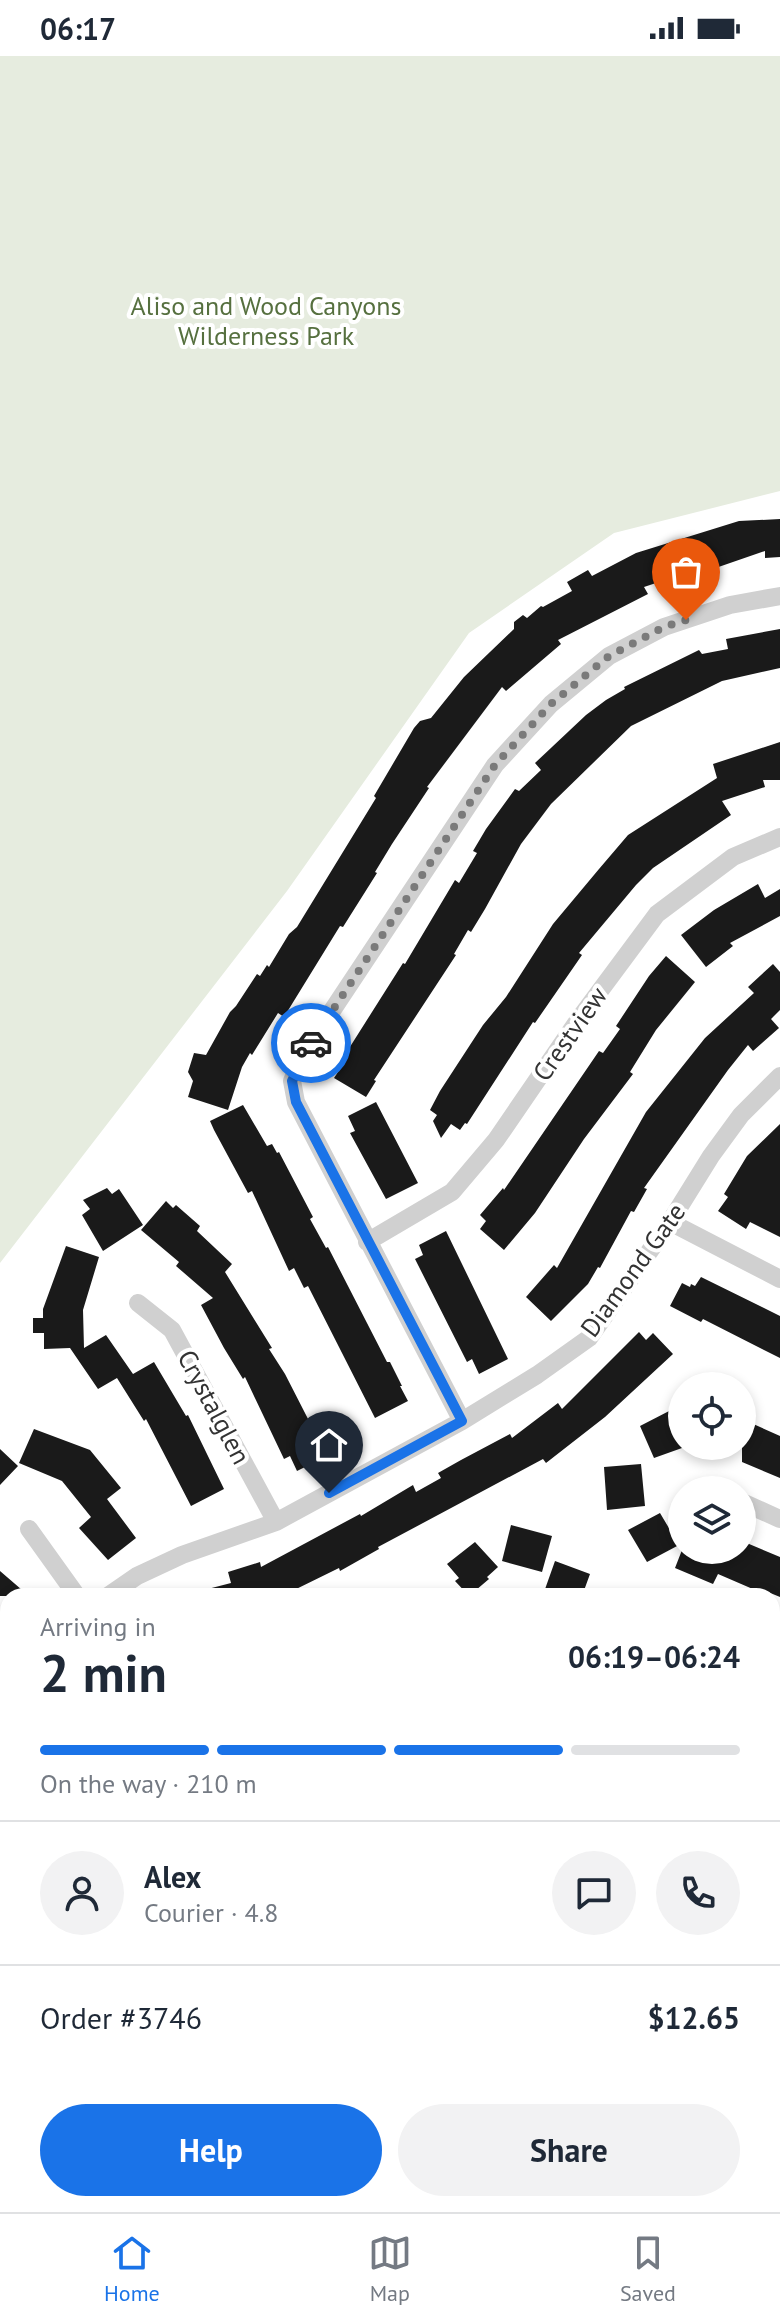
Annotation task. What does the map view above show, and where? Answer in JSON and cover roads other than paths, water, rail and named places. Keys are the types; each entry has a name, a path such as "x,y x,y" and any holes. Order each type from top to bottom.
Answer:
{"street":[{"path":"462,1421 296,1102 292,1081 304,1053 495,765 551,704 609,656 664,627 730,605 780,596"},
{"name":"Crestview","path":"367,1242 452,1192 496,1140 579,1019 657,914 733,857 780,837"},
{"name":"Diamond Gate","path":"120,1588 137,1576 182,1555 276,1522 462,1421 537,1375 589,1338 670,1222 711,1156 741,1115 780,1076"},
{"path":"670,1222 780,1279"},
{"name":"Crystalglen","path":"138,1303 172,1330 276,1522"},
{"path":"756,1508 780,1519"},
{"path":"29,1529 71,1588"}],"park label":[{"name":"Aliso and Wood Canyons Wilderness Park","path":"266,321"}]}
